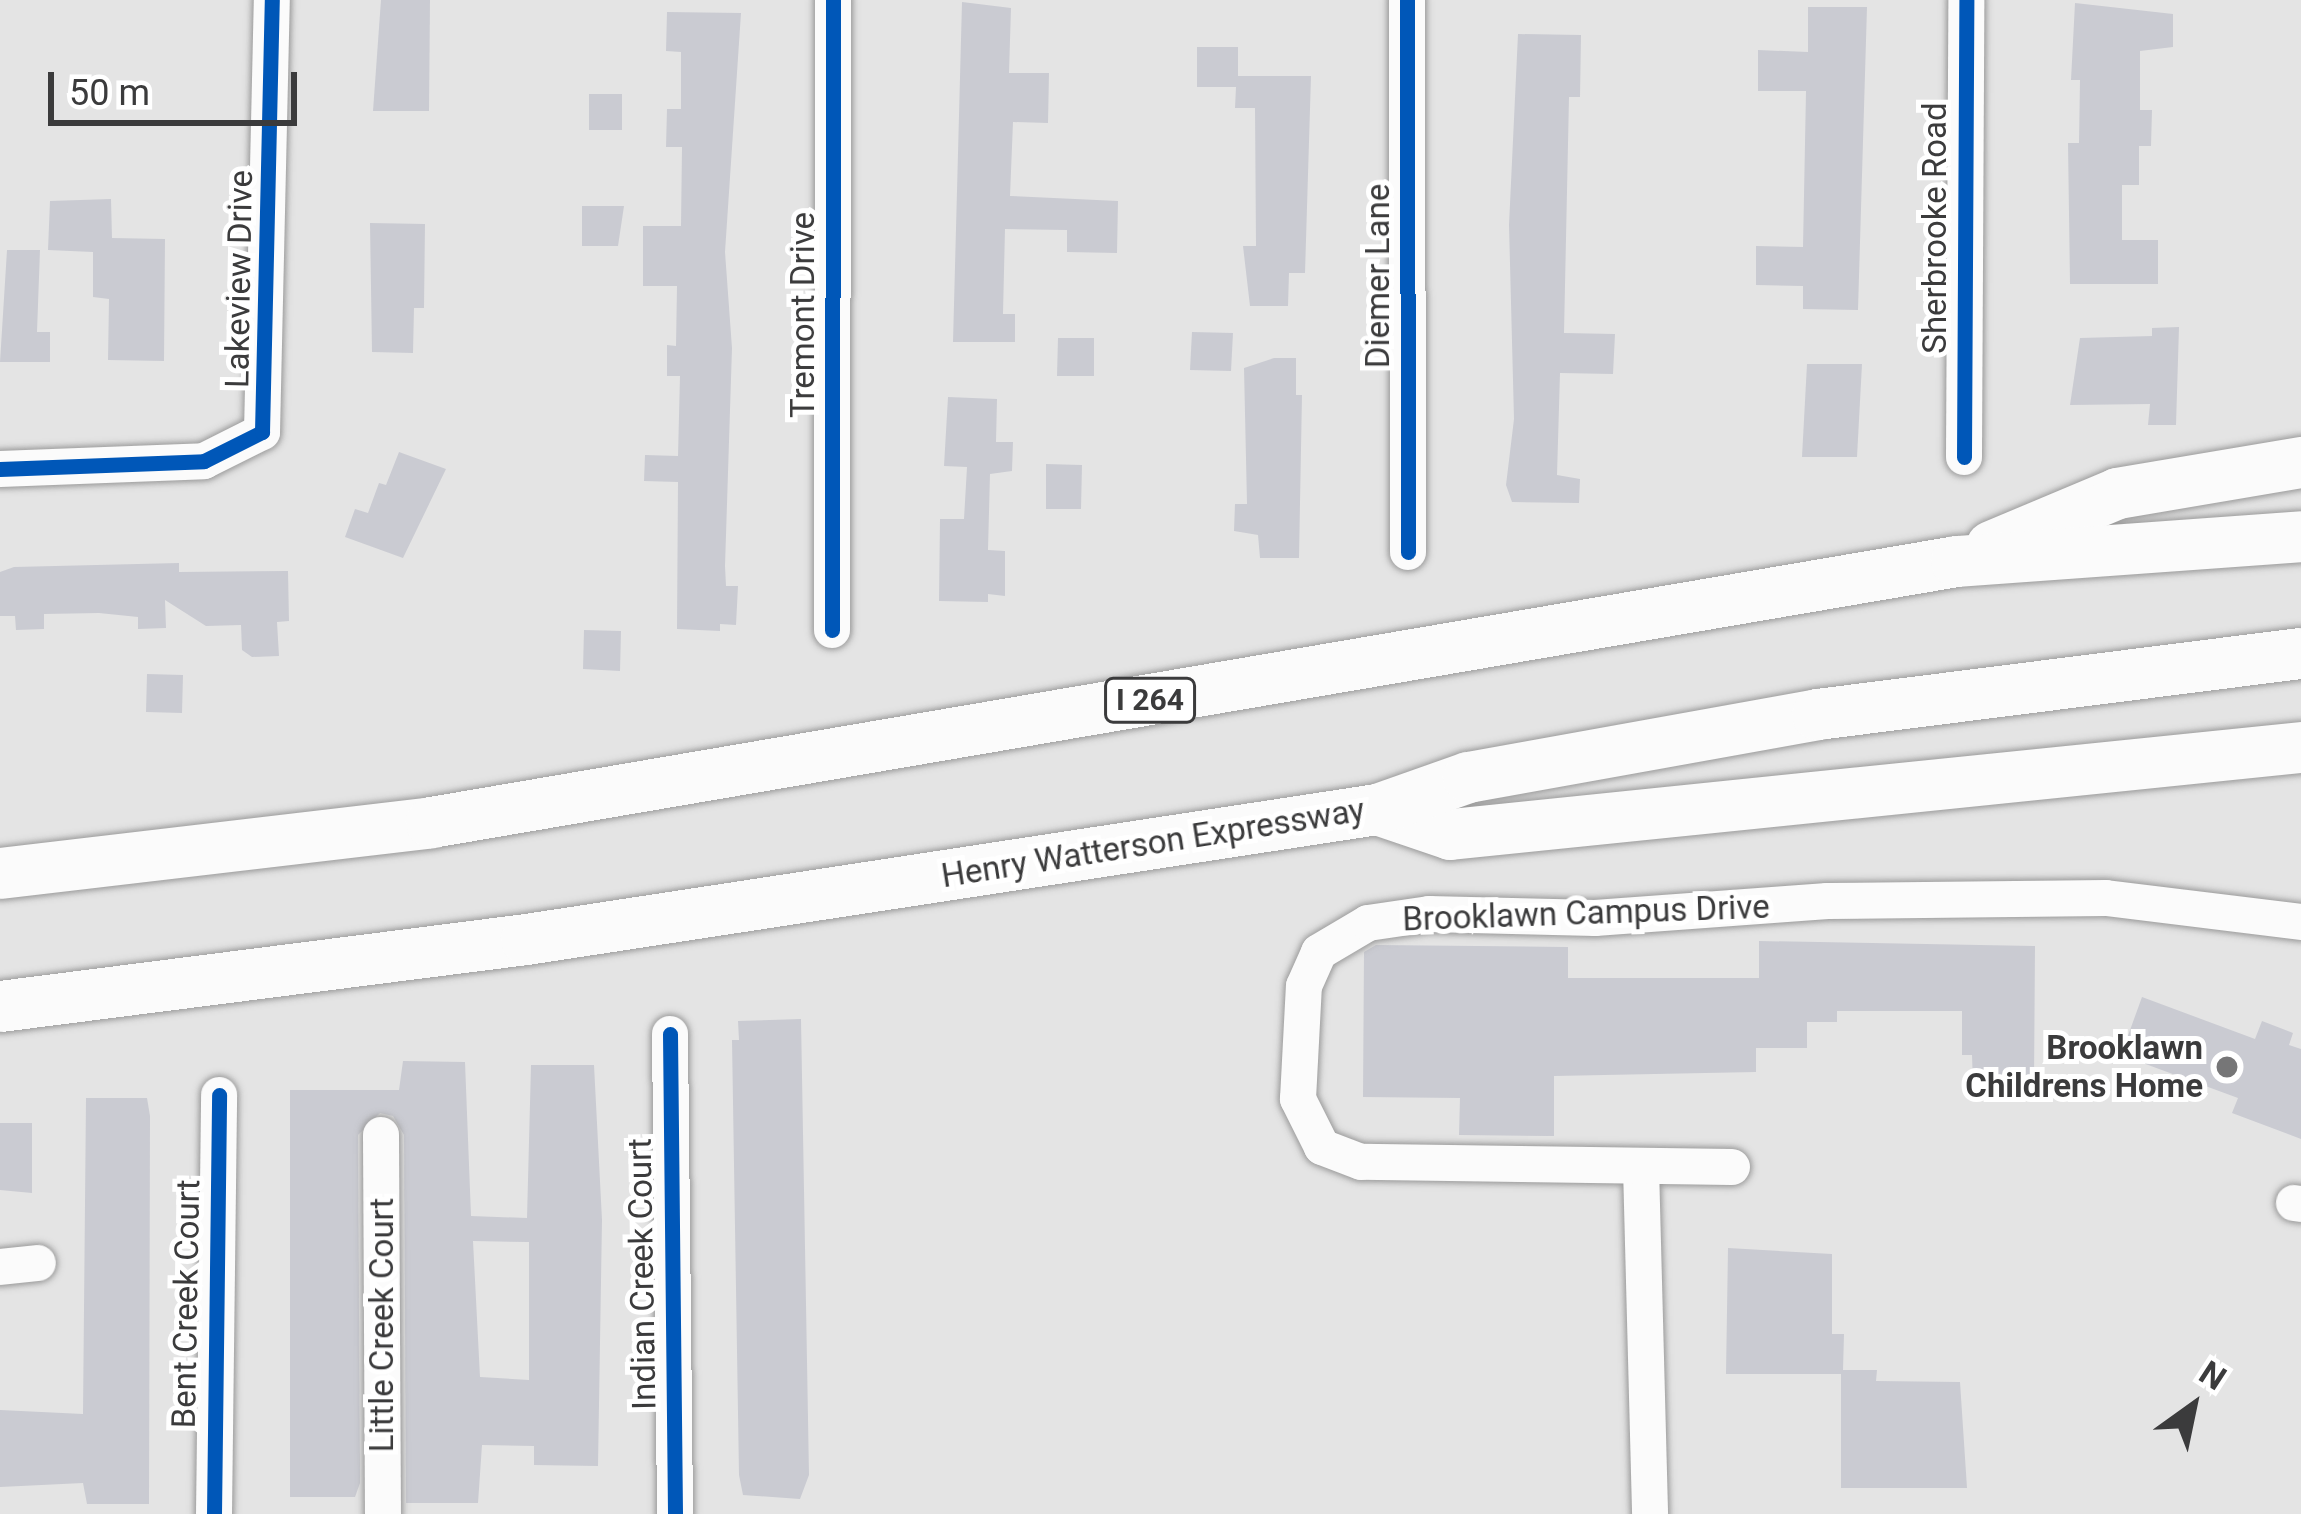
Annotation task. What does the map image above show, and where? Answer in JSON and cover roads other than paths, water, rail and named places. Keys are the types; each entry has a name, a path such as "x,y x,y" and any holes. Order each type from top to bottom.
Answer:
{"highway":[{"path":"1955,561 2117,493 2301,462"},
{"name":"I 264","path":"0,873 431,822 1955,561 2301,536"},
{"name":"Henry Watterson Expressway","path":"0,1006 526,940 1377,809 1468,777 1761,724 2119,670 2301,653"},
{"path":"1377,809 1450,834 2301,747"}],"street":[{"name":"Lakeview Drive","path":"0,469 204,461 262,432 272,0"},
{"name":"Tremont Drive","path":"832,630 833,0"},
{"name":"Diemer Lane","path":"1407,0 1408,552"},
{"name":"Sherbrooke Road","path":"1964,457 1966,0"},
{"name":"Brooklawn Campus Drive","path":"1732,1167 1361,1162 1322,1147 1298,1099 1304,986 1319,952 1368,923 1429,914 1594,918 1827,901 2106,898 2301,922"},
{"name":"Indian Creek Court","path":"670,1034 675,1514"},
{"name":"Bent Creek Court","path":"214,1514 219,1095"},
{"name":"Little Creek Court","path":"381,1136 383,1514"},
{"path":"1641,1167 1649,1514"},
{"path":"0,1267 38,1263"}],"place":[{"name":"Brooklawn Childrens Home","path":"2227,1067"}]}
